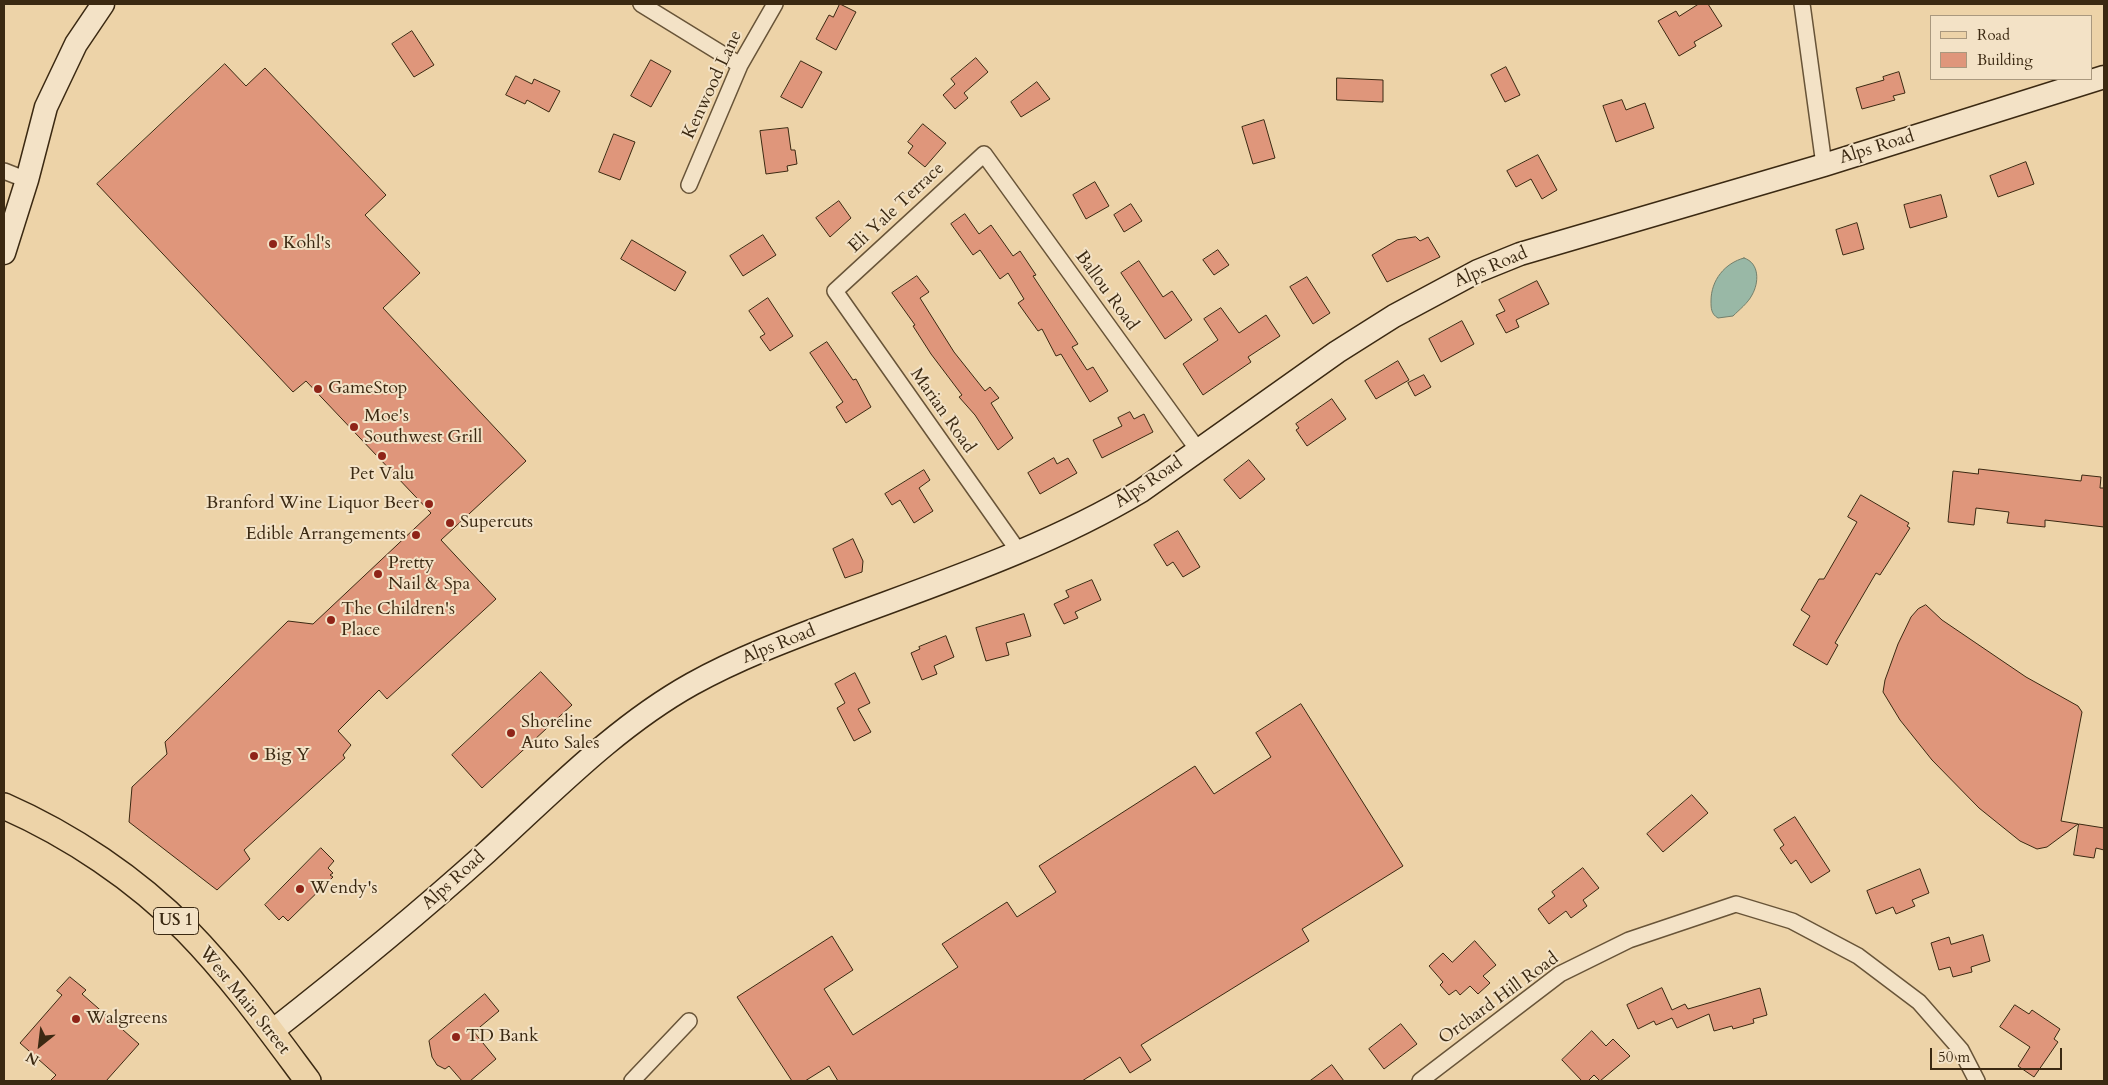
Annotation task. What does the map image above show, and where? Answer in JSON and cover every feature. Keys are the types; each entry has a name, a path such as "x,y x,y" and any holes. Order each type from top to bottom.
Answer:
{"main road":[{"name":"West Main Street","path":"4,806 34,819 67,838 149,897 186,931 222,971 308,1081"}],"street":[{"path":"4,253 27,180 46,107 76,44 103,4"},
{"path":"641,4 740,65"},
{"name":"Kenwood Lane","path":"689,185 740,65 775,4"},
{"path":"1802,4 1824,165"},
{"name":"Alps Road","path":"271,1032 410,920 616,735 665,700 722,669 796,638 1019,552 1108,510 1141,491 1337,352 1394,316 1478,271 1529,252 1824,165 2104,77"},
{"name":"Eli Yale Terrace","path":"836,291 984,154"},
{"name":"Ballou Road","path":"984,154 1198,450"},
{"path":"4,171 27,180"},
{"name":"Marian Road","path":"836,291 1019,552"},
{"name":"Orchard Hill Road","path":"1420,1081 1560,974 1629,940 1736,904 1792,921 1858,956 1919,1002 1961,1050 1977,1081"},
{"path":"632,1081 689,1021"}],"shaded area":[{"path":"1744,258 1753,264 1757,274 1756,285 1752,295 1733,316 1718,318 1714,315 1711,308 1713,286 1716,279 1725,268"}],"building":[{"path":"840,4 856,12 836,50 816,39 829,15 833,17"},
{"path":"1699,4 1708,4 1722,26 1694,42 1696,46 1679,56 1658,21 1676,11 1679,16"},
{"path":"412,31 434,65 414,77 392,44"},
{"path":"976,58 988,72 964,93 968,98 955,109 943,95 955,84 951,79"},
{"path":"651,60 671,71 651,107 631,96"},
{"path":"801,61 822,72 802,108 781,97"},
{"path":"225,64 246,86 265,68 386,195 365,215 420,273 383,308 526,461 441,540 496,599 387,699 379,690 338,731 351,745 343,755 345,758 244,850 250,859 217,890 129,822 132,787 167,754 165,742 288,621 313,624 431,513 306,381 293,392 97,184"},
{"path":"1506,67 1520,95 1505,102 1491,75"},
{"path":"1899,72 1905,93 1893,96 1895,100 1862,109 1856,88 1884,80 1883,77"},
{"path":"516,76 532,84 534,79 560,91 549,112 527,100 525,104 506,95"},
{"path":"1337,78 1383,80 1383,102 1337,100"},
{"path":"1037,82 1050,99 1021,117 1011,102"},
{"path":"1622,100 1626,110 1645,103 1654,128 1616,142 1603,106"},
{"path":"1264,120 1275,158 1253,164 1242,127"},
{"path":"923,124 946,143 925,167 908,153 913,146 908,142"},
{"path":"788,128 791,150 795,150 797,164 787,166 788,171 766,174 760,131"},
{"path":"614,134 635,142 620,180 599,172"},
{"path":"1538,155 1557,190 1542,199 1531,179 1516,187 1507,171"},
{"path":"2026,162 2034,184 1998,197 1990,176"},
{"path":"1095,182 1109,206 1086,219 1073,195"},
{"path":"1941,195 1947,217 1910,228 1904,205"},
{"path":"839,201 851,218 830,237 816,218"},
{"path":"1131,204 1142,221 1124,232 1114,215"},
{"path":"965,214 979,234 991,225 1013,256 1020,251 1036,275 1033,276 1078,344 1072,347 1087,370 1093,367 1108,391 1090,402 1061,354 1056,356 1042,329 1038,331 1018,303 1024,299 1008,273 1000,279 980,250 973,255 951,224"},
{"path":"1857,223 1864,249 1843,255 1836,230"},
{"path":"763,235 776,255 743,276 730,256"},
{"path":"1416,237 1420,241 1428,237 1440,257 1387,282 1372,255 1397,240"},
{"path":"632,240 686,272 675,291 621,259"},
{"path":"1218,250 1229,265 1214,275 1203,260"},
{"path":"1139,261 1163,297 1172,291 1192,320 1165,339 1121,273"},
{"path":"917,276 929,292 920,298 954,352 985,391 990,387 999,398 991,403 1013,438 998,450 975,415 959,397 962,395 931,354 913,326 915,325 892,293"},
{"path":"1307,277 1330,313 1313,324 1290,287"},
{"path":"1537,281 1549,304 1516,320 1519,327 1506,333 1496,315 1505,311 1499,300"},
{"path":"768,298 793,336 770,351 760,337 765,334 749,311"},
{"path":"1221,308 1239,333 1266,315 1280,336 1248,357 1251,362 1203,395 1183,364 1218,340 1204,319"},
{"path":"1462,321 1474,344 1441,362 1429,339"},
{"path":"827,342 853,380 856,379 871,407 846,423 836,407 843,402 810,353"},
{"path":"1398,361 1409,380 1376,399 1365,381"},
{"path":"1424,375 1431,387 1415,396 1408,383"},
{"path":"1332,399 1346,419 1307,446 1296,430 1299,428 1296,424"},
{"path":"1130,412 1134,419 1144,414 1153,432 1102,458 1093,440 1122,426 1118,418"},
{"path":"1054,458 1057,464 1068,458 1077,473 1040,494 1028,473"},
{"path":"1249,460 1265,479 1240,499 1224,480"},
{"path":"1979,469 2081,481 2082,475 2101,477 2100,488 2104,488 2104,527 2045,520 2045,527 2007,523 2009,512 1976,508 1974,525 1948,522 1953,471 1978,474"},
{"path":"924,470 930,480 919,488 933,511 914,523 900,500 892,505 885,494"},
{"path":"1861,495 1909,523 1907,526 1910,528 1880,575 1876,573 1835,643 1838,645 1827,665 1793,645 1810,616 1801,610 1819,579 1824,579 1857,522 1848,517"},
{"path":"1178,531 1200,567 1183,577 1173,562 1167,566 1154,545"},
{"path":"853,539 863,561 862,572 845,578 833,549"},
{"path":"1092,580 1101,600 1075,612 1078,618 1064,624 1054,604 1069,597 1066,591"},
{"path":"1926,605 1942,620 2026,677 2078,706 2082,712 2061,821 2078,824 2047,847 2037,849 2020,841 1979,808 1932,760 1900,720 1883,692 1885,680 1898,644 1911,617 1918,609"},
{"path":"1024,614 1031,636 1006,643 1009,655 986,661 976,628"},
{"path":"946,636 954,657 934,666 937,674 922,680 911,653 920,649 919,647"},
{"path":"541,672 572,705 482,788 452,755"},
{"path":"855,673 870,703 858,709 871,732 854,741 837,708 845,703 835,684"},
{"path":"1301,704 1403,866 1302,929 1309,941 1141,1045 1151,1060 1130,1073 1120,1057 1082,1081 838,1081 829,1066 805,1081 792,1081 737,997 832,936 853,970 824,989 853,1035 958,967 942,944 1007,902 1017,917 1056,892 1039,866 1195,766 1214,794 1271,757 1256,733"},
{"path":"1692,795 1708,813 1663,852 1647,834"},
{"path":"1795,817 1830,871 1811,883 1796,860 1791,864 1780,848 1784,845 1774,830"},
{"path":"2079,824 2104,828 2104,850 2096,848 2094,858 2074,855"},
{"name":"Wendy's","path":"321,848 334,861 328,868 333,873 330,875 333,877 288,921 283,916 279,920 265,905"},
{"path":"1583,868 1599,888 1583,900 1587,906 1571,918 1566,911 1549,924 1538,909 1555,896 1552,892"},
{"path":"1920,869 1929,893 1912,900 1915,906 1896,914 1893,907 1876,914 1867,891"},
{"path":"1983,935 1990,961 1971,967 1972,972 1953,977 1950,967 1939,970 1931,943 1949,937 1951,944"},
{"path":"1475,941 1496,965 1483,976 1490,983 1478,994 1470,986 1460,995 1456,990 1449,995 1440,985 1443,982 1429,966 1443,953 1452,962"},
{"name":"Walgreens","path":"70,977 86,990 82,994 139,1044 106,1081 50,1081 56,1075 20,1043 62,995 57,991"},
{"path":"1662,988 1672,1010 1685,1004 1688,1009 1760,988 1767,1015 1753,1019 1754,1023 1733,1029 1732,1026 1714,1031 1709,1014 1677,1028 1672,1018 1656,1025 1654,1021 1638,1029 1627,1005"},
{"name":"TD Bank","path":"485,994 499,1011 474,1032 496,1059 470,1081 462,1081 449,1066 445,1069 437,1065 432,1057 429,1041"},
{"path":"2015,1005 2029,1014 2032,1010 2060,1029 2054,1039 2058,1042 2034,1077 2018,1066 2030,1047 2000,1027"},
{"path":"1401,1024 1417,1044 1384,1069 1369,1049"},
{"path":"1592,1031 1606,1046 1613,1039 1630,1056 1600,1081 1594,1075 1588,1081 1582,1081 1562,1060"},
{"path":"1332,1065 1344,1081 1310,1081"}],"place":[{"name":"Kohl's","path":"273,244"},
{"name":"GameStop","path":"318,389"},
{"name":"Moe's Southwest Grill","path":"354,427"},
{"name":"Pet Valu","path":"382,456"},
{"name":"Branford Wine Liquor Beer","path":"429,504"},
{"name":"Supercuts","path":"450,523"},
{"name":"Edible Arrangements","path":"416,535"},
{"name":"Pretty Nail & Spa","path":"378,574"},
{"name":"The Children's Place","path":"331,620"},
{"name":"Shoreline Auto Sales","path":"511,733"},
{"name":"Big Y","path":"254,756"},
{"name":"Wendy's","path":"300,889"},
{"name":"Walgreens","path":"76,1019"},
{"name":"TD Bank","path":"456,1037"}]}
